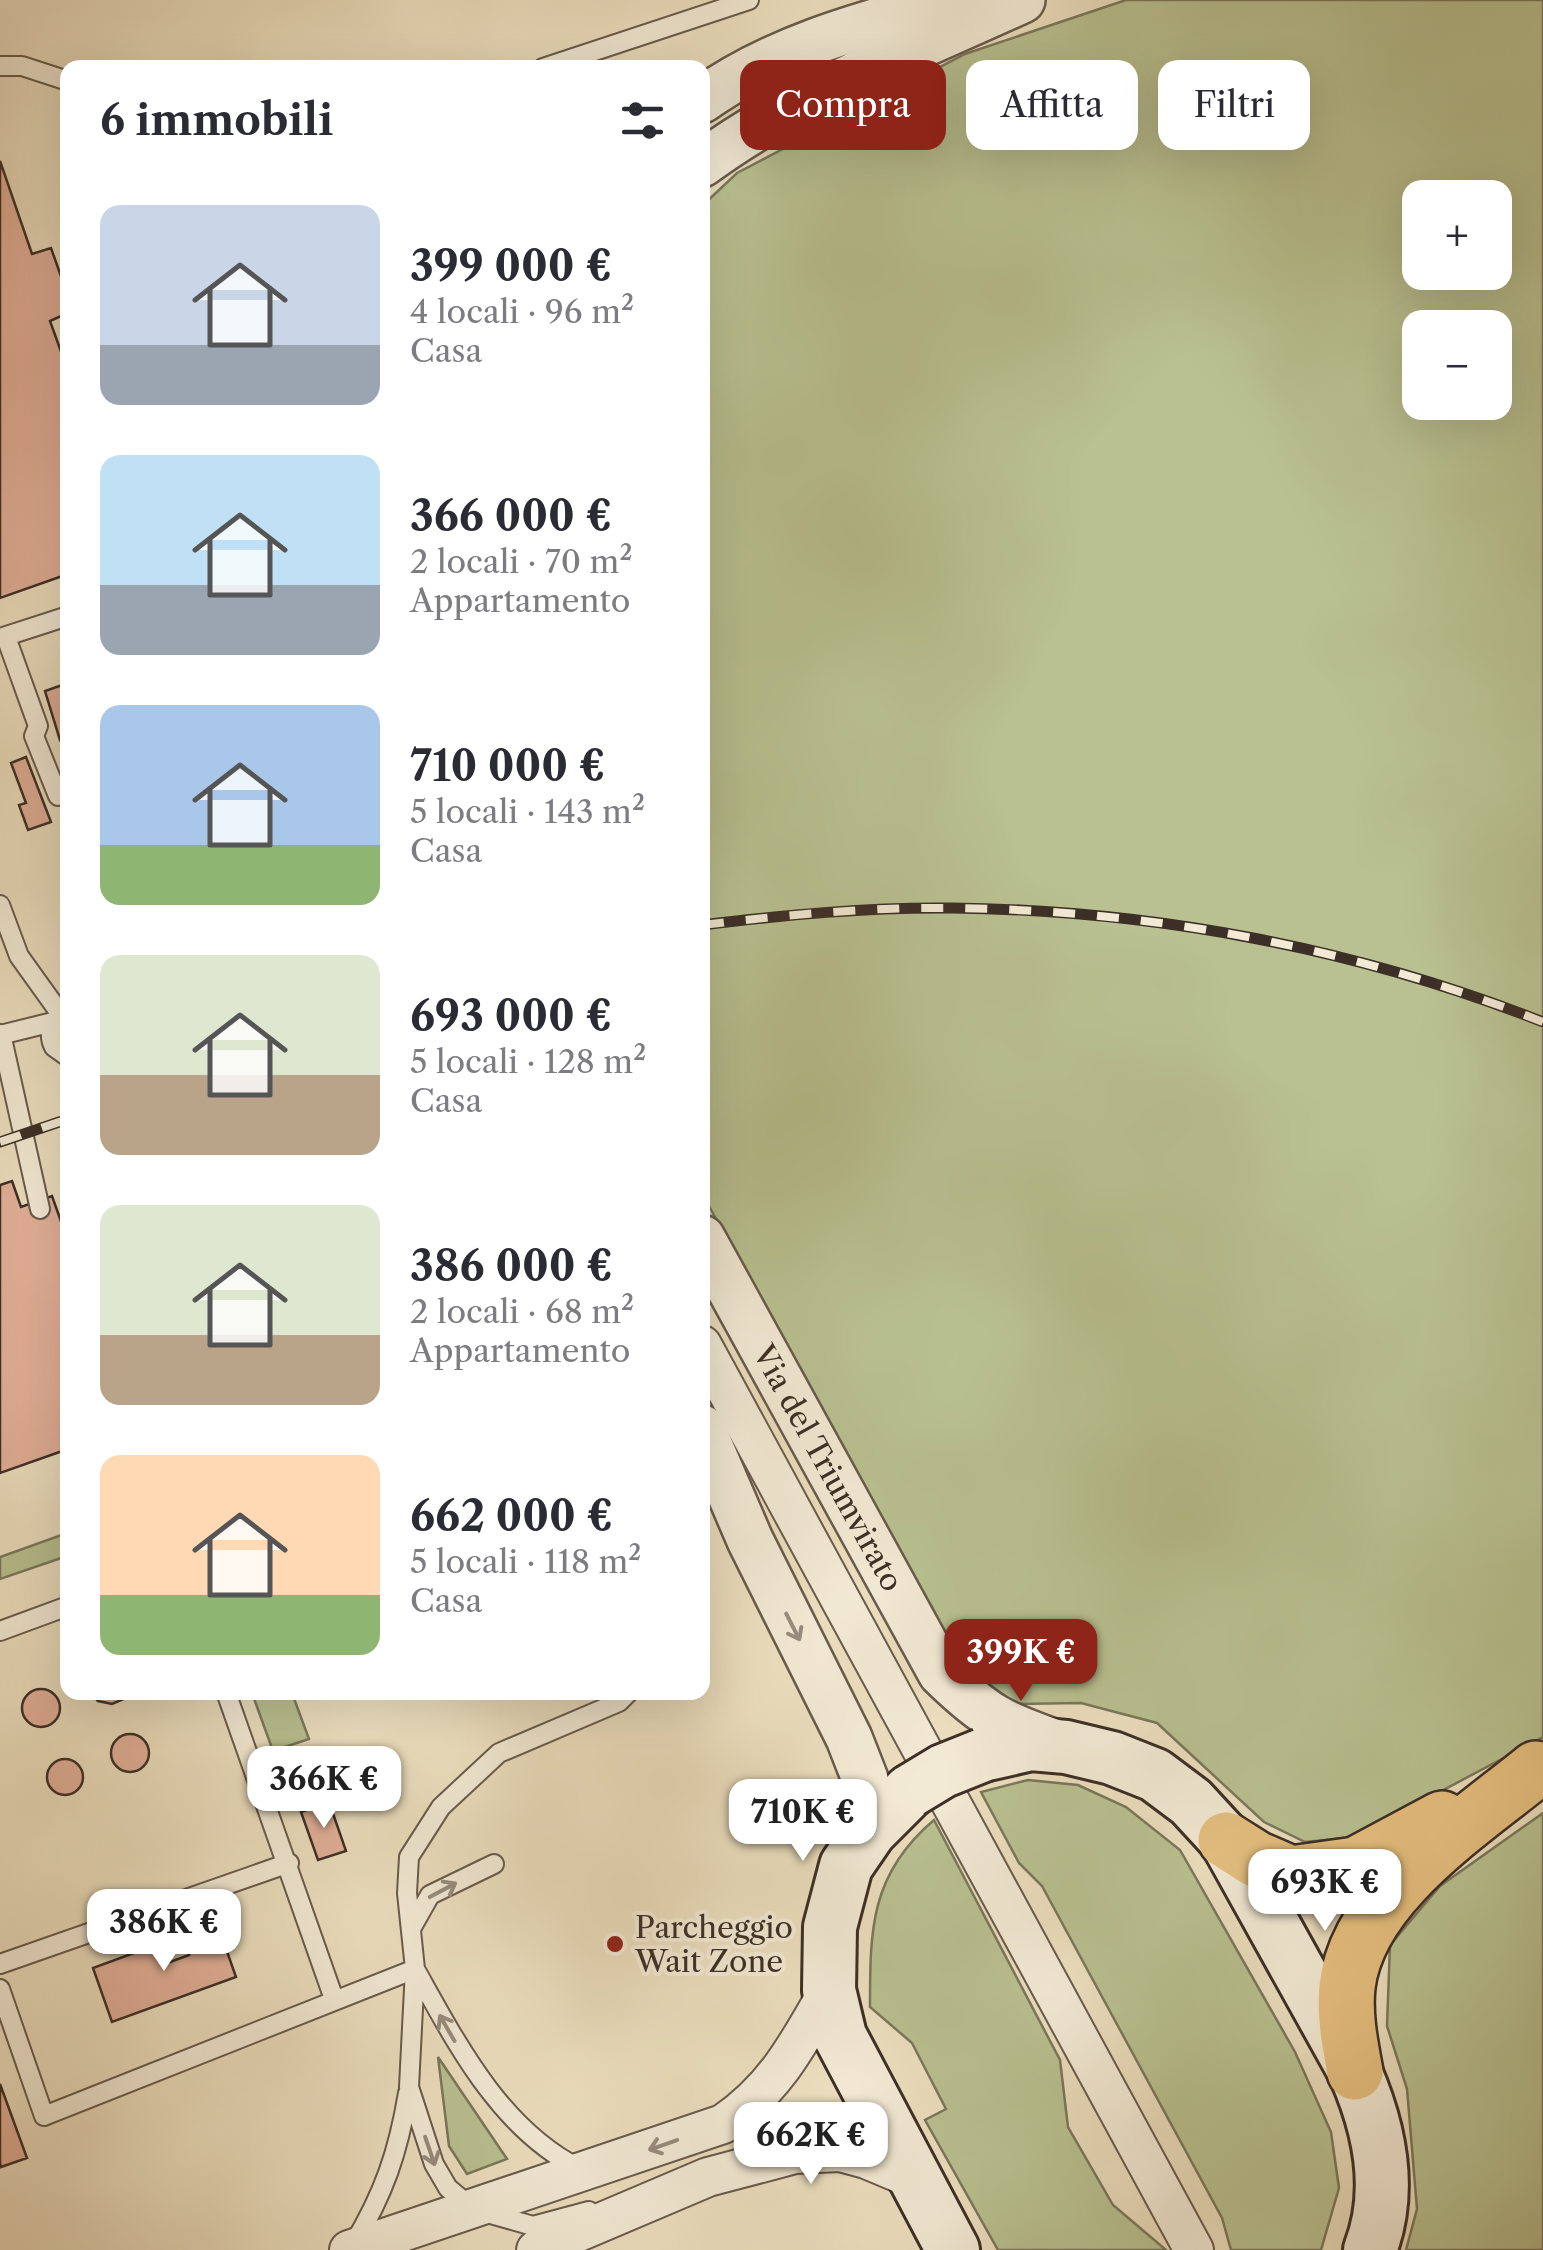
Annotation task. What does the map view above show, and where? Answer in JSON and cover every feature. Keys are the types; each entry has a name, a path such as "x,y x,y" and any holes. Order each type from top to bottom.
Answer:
{"highway":[{"path":"1226,1840 1256,1859 1292,1874 1356,1865 1540,1767"},
{"path":"1355,2072 1348,2032 1347,1987 1356,1952 1377,1914 1417,1866 1540,1767"}],"main road":[{"name":"Via del Triumvirato","path":"948,2244 840,2036 829,1990 830,1927 846,1866 870,1831 910,1791 983,1755 1031,1744 1066,1747 1112,1758 1155,1775 1191,1802 1226,1840 1355,2072 1371,2108 1384,2182 1370,2250"}],"street":[{"path":"710,94 795,49 857,26 950,0"},
{"path":"710,158 747,131 795,105 1022,0"},
{"name":"Via del Triumvirato","path":"710,1253 942,1674 979,1711 1006,1726 1066,1747"},
{"name":"Via del Triumvirato","path":"710,1360 1194,2250"},
{"name":"Via del Triumvirato","path":"710,1447 750,1540 849,1738 865,1779 865,1814 846,1866"},
{"name":"Via del Triumvirato","path":"350,2250 724,2124 754,2102 784,2067 829,1990"},
{"path":"536,2250 708,2178 795,2154 840,2152 916,2180"}],"lane":[{"path":"566,60 749,0"},
{"path":"0,66 22,66 60,78"},
{"path":"60,619 3,638 38,726 34,736 60,795"},
{"path":"0,905 19,956 60,1014"},
{"path":"40,1210 1,1034 60,1018"},
{"path":"60,1019 52,1027 51,1041 60,1054"},
{"path":"0,1630 60,1609"},
{"path":"229,1700 334,1999"},
{"path":"350,2250 391,2173 409,2087 414,1969 407,1893 410,1857 441,1807 498,1753 621,1700"},
{"path":"0,1964 289,1863"},
{"path":"411,1932 430,1895 494,1864"},
{"path":"0,1989 44,2116 414,1969"},
{"path":"414,1969 469,2064 502,2106 535,2139 585,2172"},
{"path":"409,2087 434,2164 448,2188 473,2209 532,2226 708,2178"}],"green space":[{"path":"1126,0 1543,0 1543,1737 1355,1837 1305,1842 1264,1822 1157,1723 1081,1703 1016,1704 949,1657 710,1208 710,198 737,173 781,150 946,150 946,64"},
{"path":"60,1536 60,1558 0,1579 0,1557"},
{"path":"255,1700 295,1700 309,1739 273,1751"},
{"path":"1028,1780 1078,1785 1126,1807 1180,1850 1295,2052 1331,2132 1339,2188 1321,2250 1231,2250 1222,2218 1042,1886 1019,1863 981,1792"},
{"path":"1543,1813 1543,2250 1406,2250 1417,2209 1407,2089 1387,2026 1390,1945 1440,1886"},
{"path":"934,1820 1060,2060 1068,2127 1113,2205 1166,2250 998,2250 925,2120 946,2109 912,2043 870,2007 870,1979 873,1928 886,1883 913,1840"},
{"path":"438,2057 507,2159 467,2174 449,2146"}],"building":[{"path":"0,161 32,254 51,248 60,273 60,317 50,321 60,349 60,577 0,598"},
{"path":"60,686 60,740 45,691"},
{"path":"26,757 51,822 28,830 19,805 26,803 11,763"},
{"path":"12,1181 21,1207 52,1196 60,1218 60,1452 0,1473 0,1185"},
{"path":"41,1689 54,1695 60,1708 54,1721 41,1727 28,1721 22,1708 28,1695"},
{"path":"130,1734 143,1740 149,1753 143,1766 130,1772 117,1766 111,1753 117,1740"},
{"path":"65,1759 78,1764 83,1777 78,1790 65,1795 52,1790 47,1777 52,1764"},
{"path":"329,1802 346,1851 318,1860 301,1812"},
{"path":"217,1923 236,1977 112,2022 93,1968 158,1944 165,1964 189,1955 183,1935"},
{"path":"0,2084 27,2158 1,2167 0,2163"}],"railway":[{"path":"710,924 827,912 921,908 1103,916 1178,925 1327,954 1400,973 1543,1022"},
{"path":"0,1142 60,1122"}],"place":[{"name":"Parcheggio Wait Zone","path":"615,1944"}]}
